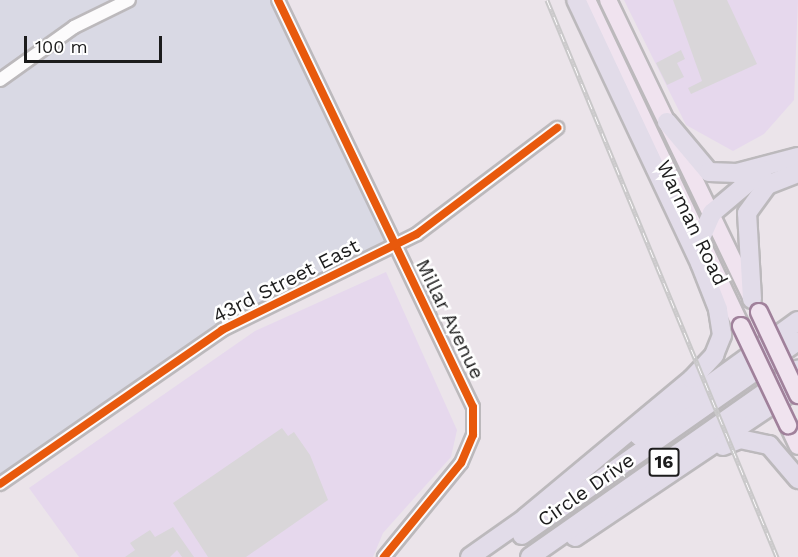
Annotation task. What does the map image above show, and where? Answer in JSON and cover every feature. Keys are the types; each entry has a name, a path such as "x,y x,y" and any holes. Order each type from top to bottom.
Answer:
{"highway":[{"path":"525,518 692,379 714,355 722,334 718,309 700,263 576,0"},
{"path":"667,122 709,172 737,173 791,158"},
{"path":"700,240 712,213 749,180 791,158"},
{"path":"755,305 747,213 767,185 798,173"},
{"path":"689,400 798,314"},
{"path":"470,557 798,321"},
{"name":"Circle Drive","path":"491,557 798,341"},
{"name":"Circle Drive","path":"530,557 798,369"},
{"path":"539,557 687,464 798,387"},
{"path":"687,464 740,439 752,440 775,450 798,479"}],"main road":[{"name":"Warman Road","path":"587,0 798,446"},
{"name":"Warman Road","path":"608,0 798,395"}],"street":[{"path":"0,80 74,27 129,0"},
{"name":"Millar Avenue","path":"278,0 394,245 467,391 474,422 469,449 457,470 391,543 384,557"},
{"name":"43rd Street East","path":"0,484 222,330 394,245 557,128"},
{"path":"391,543 397,557"}],"shaded area":[{"path":"0,0 278,0 395,245 229,327 0,484"},
{"path":"624,0 798,0 794,100 764,134 733,151 686,125"},
{"path":"673,0 727,0 757,64 691,94 688,88 702,81"},
{"path":"681,50 685,59 677,63 684,77 667,85 656,63"},
{"path":"386,272 457,430 451,457 383,533 373,557 79,557 29,488 255,331"},
{"path":"282,428 288,436 294,432 310,455 328,500 246,557 208,557 173,503"},
{"path":"173,527 194,557 182,557 177,550 170,557 125,557 135,550 130,543 150,530 155,537"}],"railway":[{"path":"547,0 777,557"}],"cycle path":[{"path":"278,0 473,407 473,435 461,463 384,557"},
{"path":"0,484 222,330 417,234 557,128"}]}
